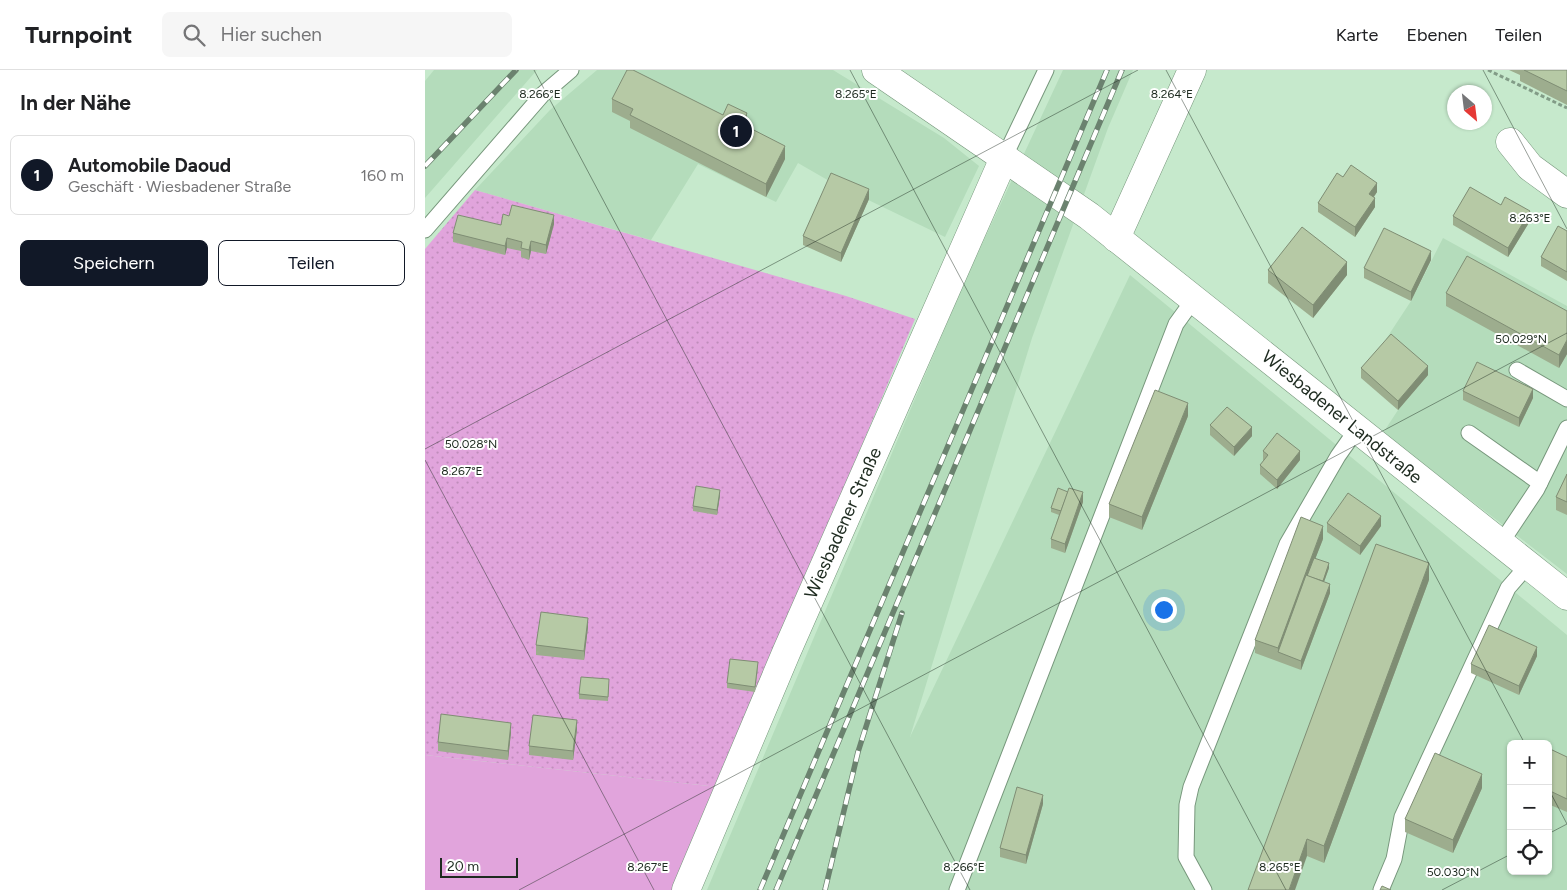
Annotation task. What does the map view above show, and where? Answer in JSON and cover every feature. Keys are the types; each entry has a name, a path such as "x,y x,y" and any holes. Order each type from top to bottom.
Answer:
{"street":[{"path":"876,70 1004,158"},
{"path":"1116,238 1192,70"},
{"path":"1510,142 1530,167 1567,194"},
{"name":"Wiesbadener Landstraße","path":"1004,158 1089,216 1567,596"},
{"name":"Wiesbadener Straße","path":"686,890 786,653 1004,158"}],"lane":[{"path":"425,230 543,94 571,70"},
{"path":"1004,158 1046,70"},
{"path":"957,890 1176,324 1194,299"},
{"path":"1517,370 1567,399"},
{"path":"1501,543 1540,483 1567,428"},
{"path":"1204,890 1186,857 1187,805 1191,786 1287,544 1341,452 1357,429"},
{"path":"1469,432 1540,483"},
{"path":"1381,890 1394,859 1402,817 1508,588 1528,565"}],"path":[{"path":"1489,70 1567,108"}],"shaded area":[{"path":"434,70 537,70 425,198 425,81"},
{"path":"597,70 833,70 944,138 979,166 945,237 831,182 798,163 776,202 698,164 651,240 475,190 550,110"},
{"path":"1063,70 1133,70 1108,128 1032,338 910,737 1130,275 1567,635 1567,890 707,890 964,283"},
{"path":"475,190 846,296 915,319 718,787 425,755 425,249"},
{"path":"1443,238 1567,306 1567,574 1383,433 1398,410 1391,343 1386,339 1411,301"},
{"path":"425,755 718,787 674,890 425,890"}],"building":[{"path":"627,70 633,70 723,115 728,104 747,113 742,124 785,146 766,184 630,115 633,109 612,99"},
{"path":"1524,70 1567,70 1567,91"},
{"path":"1351,165 1377,183 1369,194 1375,198 1355,227 1318,203 1337,173 1343,177"},
{"path":"831,173 869,189 841,253 803,236"},
{"path":"1470,187 1501,205 1505,197 1530,211 1508,248 1453,216"},
{"path":"512,205 554,215 546,245 531,241 529,250 521,248 522,242 507,238 505,246 453,233 458,215 501,225 503,214 509,216"},
{"path":"1558,226 1567,231 1567,272 1541,257"},
{"path":"1302,227 1347,262 1313,305 1268,270"},
{"path":"1384,228 1431,251 1411,292 1364,268"},
{"path":"1467,256 1567,311 1567,340 1559,355 1446,293"},
{"path":"1391,334 1428,366 1398,401 1361,368"},
{"path":"1477,362 1533,389 1519,418 1463,391"},
{"path":"1155,390 1188,403 1142,517 1109,504"},
{"path":"1227,407 1252,427 1234,447 1210,425"},
{"path":"1277,433 1300,451 1277,480 1260,465 1268,455 1263,451"},
{"path":"1567,474 1567,502 1556,497"},
{"path":"696,486 720,490 717,510 693,506"},
{"path":"1058,488 1068,492 1061,511 1051,508"},
{"path":"1069,488 1083,492 1065,544 1051,539"},
{"path":"1348,493 1381,516 1360,546 1327,523"},
{"path":"1301,517 1323,526 1278,648 1255,640"},
{"path":"1376,544 1429,563 1324,846 1307,839 1289,890 1248,890"},
{"path":"1314,558 1329,563 1323,581 1307,576"},
{"path":"1306,575 1330,584 1301,661 1278,652"},
{"path":"541,612 588,618 584,651 536,645"},
{"path":"1489,625 1537,647 1519,686 1471,664"},
{"path":"730,659 758,662 755,687 727,683"},
{"path":"581,677 609,679 608,697 579,694"},
{"path":"441,714 511,723 508,751 438,742"},
{"path":"533,715 577,720 573,751 529,746"},
{"path":"1552,750 1567,757 1567,799 1552,792"},
{"path":"1435,753 1482,774 1453,840 1405,819"},
{"path":"1017,787 1043,795 1026,855 1000,848"},
{"path":"1382,886 1391,890 1380,890"}],"railway":[{"path":"425,166 516,70"},
{"path":"760,890 1107,70"},
{"path":"776,890 1122,70"},
{"path":"825,890 858,752 902,613"}],"place":[{"name":"Automobile Daoud","path":"736,131"}]}
